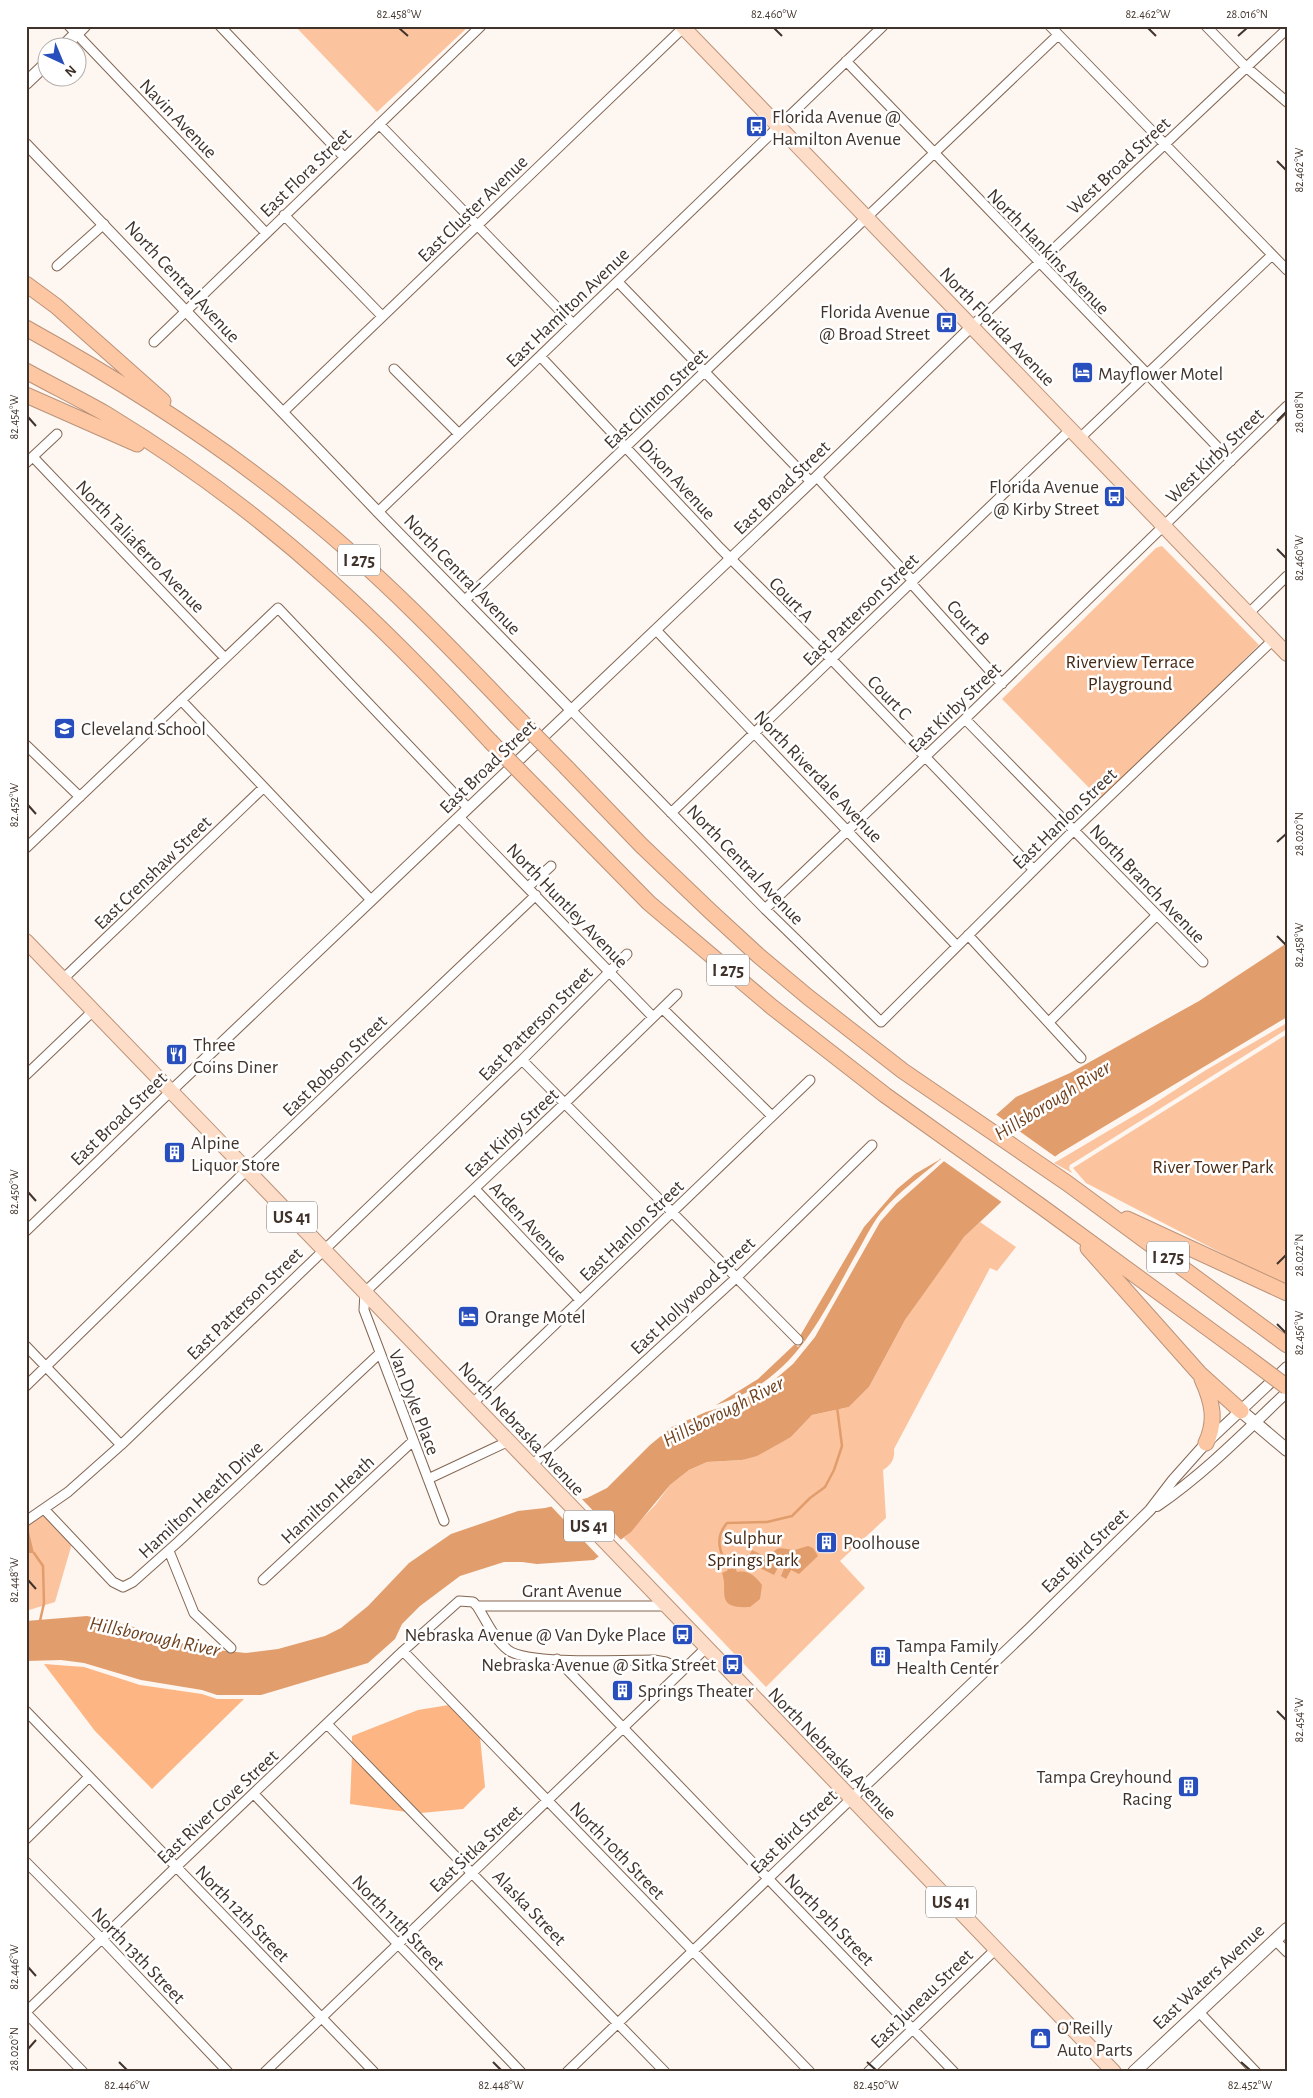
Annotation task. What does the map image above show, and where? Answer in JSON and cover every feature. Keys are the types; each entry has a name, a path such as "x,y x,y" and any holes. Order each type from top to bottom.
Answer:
{"highway":[{"path":"26,284 56,306 122,363 185,423"},
{"name":"I 275","path":"26,328 131,388 185,423 274,488 363,563 400,598 641,845 759,956 808,997 896,1065 1100,1206 1287,1345"},
{"name":"I 275","path":"26,371 105,414 174,459 228,498 329,580 428,675 649,903 772,1008 834,1057 1069,1226 1287,1387"},
{"path":"26,395 174,459"},
{"path":"1100,1206 1287,1293"},
{"path":"1069,1226 1199,1373 1241,1410"},
{"path":"1199,1373 1210,1398 1213,1412 1206,1443"}],"main road":[{"name":"North Florida Avenue","path":"683,27 1287,654"},
{"path":"26,83 38,72"},
{"name":"North Nebraska Avenue","path":"26,941 473,1403 621,1560 1114,2072"},
{"path":"1241,1410 1287,1450"},
{"name":"East Waters Avenue","path":"1134,2072 1287,1929"}],"street":[{"path":"220,26 344,157"},
{"name":"East Flora Street","path":"154,342 481,26"},
{"name":"East Hamilton Avenue","path":"378,512 883,26"},
{"path":"1050,26 1287,270"},
{"path":"1206,26 1245,66 1287,102"},
{"name":"East Cluster Avenue","path":"283,412 683,27"},
{"name":"West Broad Street","path":"972,326 1287,28"},
{"name":"Navin Avenue","path":"76,29 266,233"},
{"name":"East Clinton Street","path":"464,601 1058,34"},
{"name":"North Hankins Avenue","path":"846,61 1038,263 1231,461"},
{"path":"379,124 573,324"},
{"name":"North Central Avenue","path":"26,144 464,601 765,910 881,1022"},
{"path":"284,215 382,316"},
{"path":"57,266 104,224"},
{"name":"East Patterson Street","path":"671,813 912,582 1075,433 1146,374 1272,255"},
{"path":"618,282 814,480"},
{"name":"East Broad Street","path":"26,1231 371,900 814,480 972,326"},
{"name":"Dixon Avenue","path":"540,356 731,559"},
{"path":"394,369 459,434"},
{"name":"West Kirby Street","path":"1164,527 1287,406"},
{"path":"29,460 57,434"},
{"name":"North Taliaferro Avenue","path":"29,460 225,658"},
{"name":"Court B","path":"814,480 912,582 1002,684"},
{"name":"East Kirby Street","path":"765,910 1164,527"},
{"name":"Court A","path":"731,559 831,660"},
{"path":"1248,614 1287,576"},
{"path":"26,848 278,608 468,808"},
{"name":"North Riverdale Avenue","path":"656,630 958,946"},
{"name":"East Hanlon Street","path":"881,1022 1074,830 1273,640"},
{"name":"Court C","path":"831,660 1034,870"},
{"path":"181,700 371,900"},
{"name":"North Branch Avenue","path":"965,720 1203,962"},
{"path":"26,746 80,797"},
{"name":"East Crenshaw Street","path":"63,979 263,788"},
{"name":"North Huntley Avenue","path":"459,817 654,1017"},
{"path":"528,888 551,866"},
{"name":"East Robson Street","path":"26,1386 247,1170 536,895"},
{"path":"1049,1022 1157,915"},
{"path":"968,935 1081,1058"},
{"name":"East Patterson Street","path":"26,1521 68,1492 121,1445 522,1060 628,954"},
{"name":"East Kirby Street","path":"366,1292 565,1104 677,994"},
{"path":"663,1008 772,1116"},
{"path":"26,1075 93,1011"},
{"path":"522,1060 798,1340"},
{"name":"East Hanlon Street","path":"473,1403 810,1080"},
{"name":"East Hollywood Street","path":"532,1465 736,1278 872,1145"},
{"name":"Arden Avenue","path":"475,1189 580,1300"},
{"name":"Van Dyke Place","path":"366,1292 364,1310 444,1521"},
{"path":"26,1346 121,1445"},
{"name":"Hamilton Heath Drive","path":"44,1509 113,1582 123,1588 133,1582 169,1550 380,1354"},
{"name":"East Bird Street","path":"567,2072 1029,1630 1150,1510 1173,1480 1206,1443 1287,1367"},
{"name":"East Bird Street","path":"1150,1510 1181,1490 1216,1460 1287,1392"},
{"name":"Hamilton Heath","path":"263,1580 413,1441"},
{"path":"428,1479 509,1441"},
{"path":"169,1550 194,1613 231,1648"},
{"name":"Grant Avenue","path":"432,1624 458,1601 473,1602 477,1606 666,1606"},
{"path":"477,1606 493,1633 509,1651 532,1658 654,1660 666,1662 683,1670"},
{"name":"East River Cove Street","path":"26,2012 432,1624"},
{"name":"East Sitka Street","path":"264,2072 706,1648"},
{"name":"North 10th Street","path":"403,1651 810,2072"},
{"name":"North 9th Street","path":"557,1659 954,2072"},
{"name":"North 12th Street","path":"26,1711 374,2072"},
{"name":"Alaska Street","path":"327,1724 473,1872 665,2072"},
{"path":"26,1839 89,1777"},
{"name":"North 11th Street","path":"254,1794 521,2072"},
{"name":"North 13th Street","path":"26,1862 228,2072"},
{"path":"1275,1940 1287,1952"},
{"name":"East Juneau Street","path":"868,2072 996,1948"},
{"path":"1198,2011 1256,2072"},
{"path":"26,2012 83,2072"}],"green space":[{"path":"295,26 469,26 377,112"},
{"name":"Riverview Terrace Playground","path":"1162,546 1259,645 1101,800 1002,699 1156,548"},
{"path":"1287,1023 1287,1029 1070,1165 1069,1168 1072,1173 1054,1163 1152,1105 1206,1070"},
{"name":"River Tower Park","path":"1287,1034 1287,1287 1086,1183 1073,1168"},
{"name":"Sulphur Springs Park","path":"980,1222 1016,1247 997,1271 990,1268 894,1449 892,1461 883,1470 886,1518 840,1561 865,1588 766,1687 624,1538 656,1504 670,1485 689,1470 707,1462 742,1460 791,1437 812,1415 849,1407 869,1387 905,1320 940,1269 964,1237"},
{"path":"44,1509 73,1540 55,1602 26,1611 26,1521"}],"shaded area":[{"path":"44,1664 84,1667 140,1685 202,1694 217,1699 244,1699 152,1789 95,1731"},
{"path":"449,1705 480,1737 485,1787 463,1809 421,1813 352,1742 352,1736 418,1710"},
{"path":"352,1755 407,1812 350,1804"}],"water":[{"name":"Hillsborough River","path":"1287,943 1287,1017 1060,1153 1030,1175 964,1237 905,1320 869,1387 849,1407 812,1415 791,1437 757,1456 742,1460 707,1462 689,1470 670,1485 631,1532 594,1560 537,1564 504,1562 460,1576 420,1606 402,1624 395,1639 368,1663 261,1695 217,1695 202,1690 141,1680 84,1663 61,1660 26,1661 26,1621 87,1616 130,1626 197,1648 246,1653 278,1649 325,1636 341,1628 368,1606 409,1563 451,1534 518,1511 545,1508 587,1498 607,1488 650,1445 672,1427 706,1412 736,1403 766,1387 793,1364 815,1337 880,1222 896,1204 1016,1097 1070,1073 1199,1001"},
{"path":"949,1146 952,1149 943,1157 903,1190 877,1218 815,1327 800,1347 784,1365 765,1381 743,1394 716,1405 758,1379 795,1344 798,1347 804,1341 800,1336 864,1227 897,1189 915,1174 939,1160"},
{"path":"29,1532 34,1553 26,1553 26,1535"},
{"path":"808,1546 813,1548 818,1556 799,1574 791,1570 786,1579 781,1576 785,1566 780,1564 774,1575 746,1561 752,1550 769,1558 775,1550 780,1548 795,1550"},
{"path":"735,1567 737,1572 751,1574 762,1585 760,1599 750,1607 731,1605 725,1598 722,1573"}],"pier":[{"path":"994,1113 1057,1158 1003,1203 938,1157 947,1145 955,1149"},
{"path":"580,1497 623,1542 600,1558 549,1504"}],"waterway":[{"path":"729,1570 721,1552 719,1541 720,1535 727,1523 767,1522 792,1516 810,1498 825,1487 834,1470 842,1446 837,1407"},
{"path":"34,1553 43,1566 44,1603 40,1621"}],"place":[{"name":"Florida Avenue @ Hamilton Avenue","path":"756,127"},
{"name":"Florida Avenue @ Broad Street","path":"946,322"},
{"name":"Mayflower Motel","path":"1082,373"},
{"name":"Florida Avenue @ Kirby Street","path":"1115,497"},
{"name":"Cleveland School","path":"65,728"},
{"name":"Three Coins Diner","path":"177,1055"},
{"name":"Alpine Liquor Store","path":"175,1153"},
{"name":"Orange Motel","path":"469,1316"},
{"name":"Poolhouse","path":"827,1542"},
{"name":"Nebraska Avenue @ Van Dyke Place","path":"682,1634"},
{"name":"Tampa Family Health Center","path":"880,1656"},
{"name":"Nebraska Avenue @ Sitka Street","path":"732,1664"},
{"name":"Springs Theater","path":"622,1690"},
{"name":"Tampa Greyhound Racing","path":"1188,1787"},
{"name":"O'Reilly Auto Parts","path":"1041,2038"}]}
